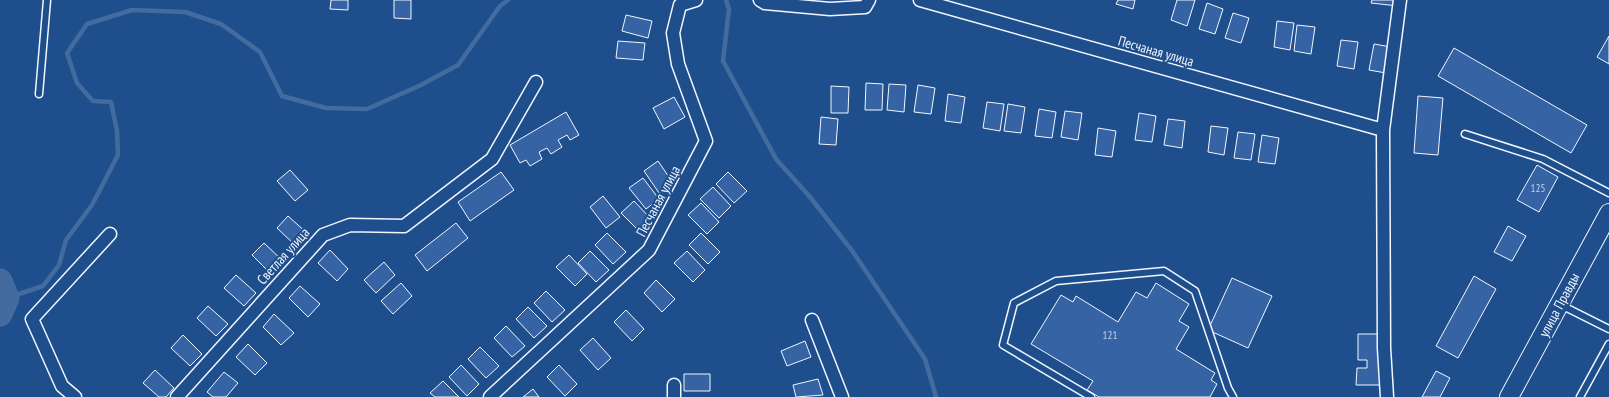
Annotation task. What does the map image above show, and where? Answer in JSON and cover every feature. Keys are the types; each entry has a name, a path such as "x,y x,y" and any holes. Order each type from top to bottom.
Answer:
{"street":[{"name":"Песчаная улица","path":"490,397 649,250 706,141 678,64 672,33 680,5 696,0"},
{"path":"760,0 765,4 830,9 865,7 869,0"},
{"name":"Песчаная улица","path":"920,0 1384,130"},
{"path":"1387,397 1384,348 1384,130 1400,0"},
{"name":"Светлая улица","path":"177,397 322,235 350,224 404,226 492,159 536,82"},
{"name":"улица Правды","path":"1510,397 1609,213"},
{"path":"75,397 62,386 32,319 110,234"},
{"path":"812,320 842,397"}],"lane":[{"path":"39,94 48,0"},
{"path":"1465,134 1542,159 1609,193"},
{"path":"1091,397 1003,345 1014,303 1056,282 1164,271 1196,291 1228,388 1233,397"},
{"path":"1560,304 1609,329"},
{"path":"1580,397 1609,344"}],"building":[{"path":"331,0 348,0 348,10 330,9"},
{"path":"394,0 411,0 411,19 394,18"},
{"path":"1118,0 1135,0 1133,9 1116,4"},
{"path":"1177,0 1195,0 1187,26 1171,20"},
{"path":"1372,0 1399,0 1398,6 1371,3"},
{"path":"1207,3 1223,9 1215,34 1199,29"},
{"path":"1233,13 1249,18 1241,43 1225,38"},
{"path":"626,15 652,21 648,38 622,31"},
{"path":"1277,21 1294,23 1290,50 1274,47"},
{"path":"1297,25 1315,27 1311,54 1294,51"},
{"path":"1609,36 1609,64 1597,57"},
{"path":"1341,40 1358,42 1354,69 1337,66"},
{"path":"618,41 645,43 643,60 616,58"},
{"path":"1374,44 1391,47 1386,73 1369,70"},
{"path":"1454,48 1587,125 1571,153 1438,76"},
{"path":"866,83 883,84 882,110 865,110"},
{"path":"889,84 906,85 904,112 887,110"},
{"path":"918,85 935,88 931,114 914,112"},
{"path":"831,86 849,87 848,113 831,113"},
{"path":"948,94 965,97 961,123 945,121"},
{"path":"1418,96 1443,98 1438,155 1414,153"},
{"path":"674,97 685,117 664,129 653,108"},
{"path":"987,102 1004,104 1000,131 983,128"},
{"path":"1008,104 1025,107 1021,133 1004,131"},
{"path":"1039,109 1056,112 1052,138 1035,136"},
{"path":"1065,111 1082,113 1078,140 1061,137"},
{"path":"566,112 579,135 570,140 567,135 558,140 562,147 551,154 547,148 539,152 542,159 530,166 526,160 520,163 510,145"},
{"path":"1139,113 1156,116 1152,142 1135,140"},
{"path":"821,117 838,119 836,145 819,144"},
{"path":"1168,119 1185,121 1182,148 1164,145"},
{"path":"1211,126 1228,128 1224,155 1208,152"},
{"path":"1098,128 1116,131 1112,157 1095,155"},
{"path":"1238,132 1255,134 1251,160 1234,158"},
{"path":"1262,135 1279,138 1275,164 1258,162"},
{"path":"658,161 673,183 659,193 644,171"},
{"path":"1537,165 1558,177 1539,212 1517,200"},
{"path":"290,170 308,190 295,201 277,181"},
{"path":"501,172 514,190 470,221 458,202"},
{"path":"728,172 747,191 734,203 716,184"},
{"path":"643,178 659,199 646,209 629,188"},
{"path":"713,187 731,206 719,218 700,199"},
{"path":"603,196 620,217 606,228 590,207"},
{"path":"634,201 652,220 640,232 621,213"},
{"path":"701,203 719,222 707,234 688,215"},
{"path":"288,216 308,234 296,246 277,228"},
{"path":"456,223 468,238 427,271 415,255"},
{"path":"1508,226 1526,236 1512,261 1494,252"},
{"path":"607,233 626,252 613,264 595,245"},
{"path":"701,233 720,252 708,264 689,245"},
{"path":"264,243 283,261 271,274 252,255"},
{"path":"330,250 348,269 337,281 318,263"},
{"path":"590,251 609,270 596,282 578,263"},
{"path":"687,251 705,270 693,282 674,263"},
{"path":"569,255 587,274 575,286 556,267"},
{"path":"384,262 395,275 376,293 364,280"},
{"path":"236,275 256,293 244,306 224,288"},
{"path":"1474,276 1496,289 1458,358 1436,346"},
{"path":"1232,278 1272,296 1248,348 1208,330"},
{"path":"656,280 675,299 662,312 644,293"},
{"path":"401,283 412,296 393,314 381,301"},
{"path":"1156,283 1189,304 1179,321 1189,327 1176,349 1215,373 1211,380 1217,384 1210,397 1099,397 1087,390 1093,381 1031,344 1061,295 1073,302 1076,296 1118,322 1136,292 1147,298"},
{"path":"300,286 320,304 308,317 289,298"},
{"path":"546,291 565,310 552,322 534,303"},
{"path":"208,306 228,324 216,336 197,318"},
{"path":"528,307 547,326 534,338 516,319"},
{"path":"626,310 644,329 632,341 614,322"},
{"path":"274,314 294,333 281,345 263,327"},
{"path":"506,326 525,346 512,357 494,338"},
{"path":"1358,334 1382,334 1382,385 1356,385 1357,368 1367,368 1367,360 1358,360"},
{"path":"183,335 202,354 190,366 171,348"},
{"path":"593,338 611,358 598,370 580,350"},
{"path":"805,341 811,357 787,366 781,351"},
{"path":"248,344 267,363 255,375 236,357"},
{"path":"480,347 499,366 486,378 468,359"},
{"path":"461,365 479,384 467,396 449,377"},
{"path":"559,365 577,384 565,396 547,377"},
{"path":"155,370 174,388 166,397 159,397 143,383"},
{"path":"1436,371 1450,378 1440,397 1422,397"},
{"path":"224,372 238,383 226,397 213,397 207,392"},
{"path":"684,374 710,374 710,391 684,391"},
{"path":"818,379 823,395 796,397 793,385"},
{"path":"443,381 459,397 435,397 430,393"},
{"path":"533,389 539,397 523,397"}],"waterway":[{"path":"7,298 43,286 59,265 66,240 92,205 118,155 117,131 111,102 93,101 77,83 67,53 87,24 132,10 185,12 221,24 260,52 282,96 326,108 367,109 421,85 458,65 500,6 508,0"},
{"path":"726,0 729,9 723,61 776,159 810,197 853,252 925,359 936,397"},
{"path":"0,281 7,298 0,314"}]}
